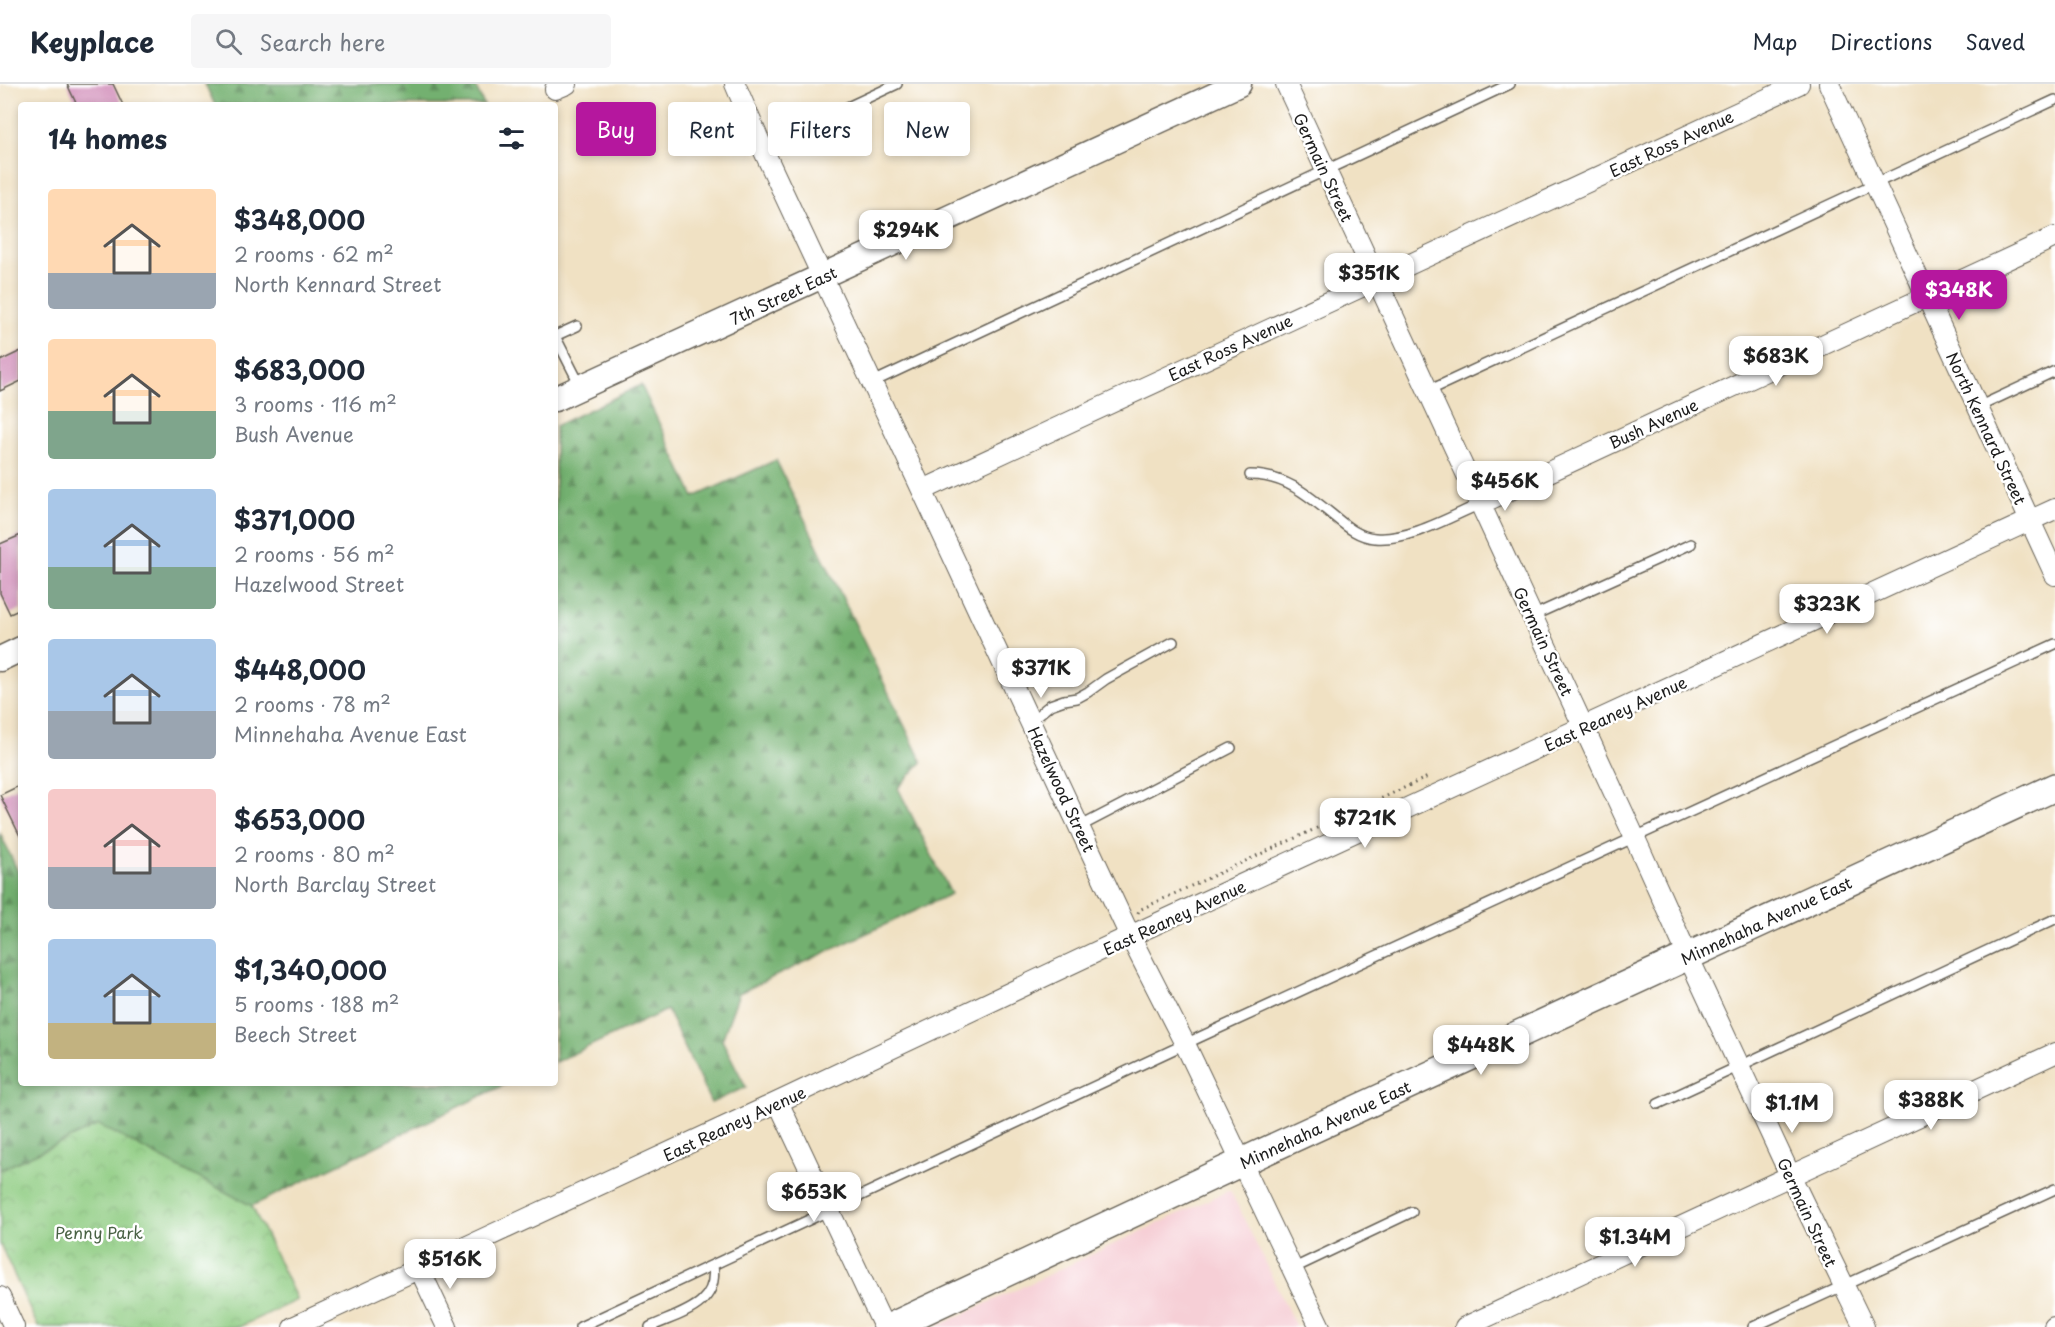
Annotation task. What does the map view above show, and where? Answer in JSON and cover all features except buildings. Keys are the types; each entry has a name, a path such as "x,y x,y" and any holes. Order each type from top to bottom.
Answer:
{"main road":[{"name":"Minnehaha Avenue East","path":"890,1327 1241,1162 2055,787"}],"street":[{"name":"Hazelwood Street","path":"735,84 762,147 1130,936 1185,1044 1320,1327"},
{"name":"7th Street East","path":"558,398 1239,84"},
{"name":"Germain Street","path":"1286,84 1790,1176 1864,1327"},
{"name":"East Ross Avenue","path":"923,490 1799,84"},
{"name":"North Kennard Street","path":"1829,84 2055,575"},
{"name":"Bush Avenue","path":"1480,504 2055,237"},
{"name":"East Reaney Avenue","path":"293,1327 1130,936 2055,509"},
{"path":"0,659 18,650"},
{"path":"1464,1327 2055,1053"},
{"path":"778,1102 884,1327"},
{"path":"419,1268 447,1327"},
{"path":"0,1298 8,1323"}],"lane":[{"path":"762,147 897,84"},
{"path":"873,382 1510,84"},
{"path":"1428,391 2055,100"},
{"path":"558,335 577,326"},
{"path":"558,342 581,387"},
{"path":"1978,406 2055,370"},
{"path":"1250,475 1276,477 1292,484 1348,528 1364,536 1377,538 1412,533 1480,504"},
{"path":"1532,616 1691,544"},
{"path":"1031,721 1050,705 1077,698 1173,642"},
{"path":"580,1327 1634,836 2055,644"},
{"path":"1079,827 1231,748"},
{"path":"1658,1104 2055,919"},
{"path":"1752,1327 2055,1189"},
{"path":"1292,1269 1412,1212"},
{"path":"650,1327 700,1304 708,1297 712,1284 713,1266"}],"path":[{"path":"1138,914 1139,910 1439,772"}],"shaded area":[{"path":"1230,1190 1296,1327 936,1327"}],"green space":[{"path":"205,84 474,84 483,102 214,102"},
{"path":"641,385 694,497 776,460 922,762 898,788 951,894 739,993 722,1040 746,1087 711,1103 667,1010 558,1061 558,425"},
{"path":"0,833 18,872 18,1086 502,1086 252,1206 99,1125 0,1170"},
{"name":"Penny Park","path":"99,1125 252,1206 297,1300 239,1327 38,1327 0,1244 0,1170"}]}
